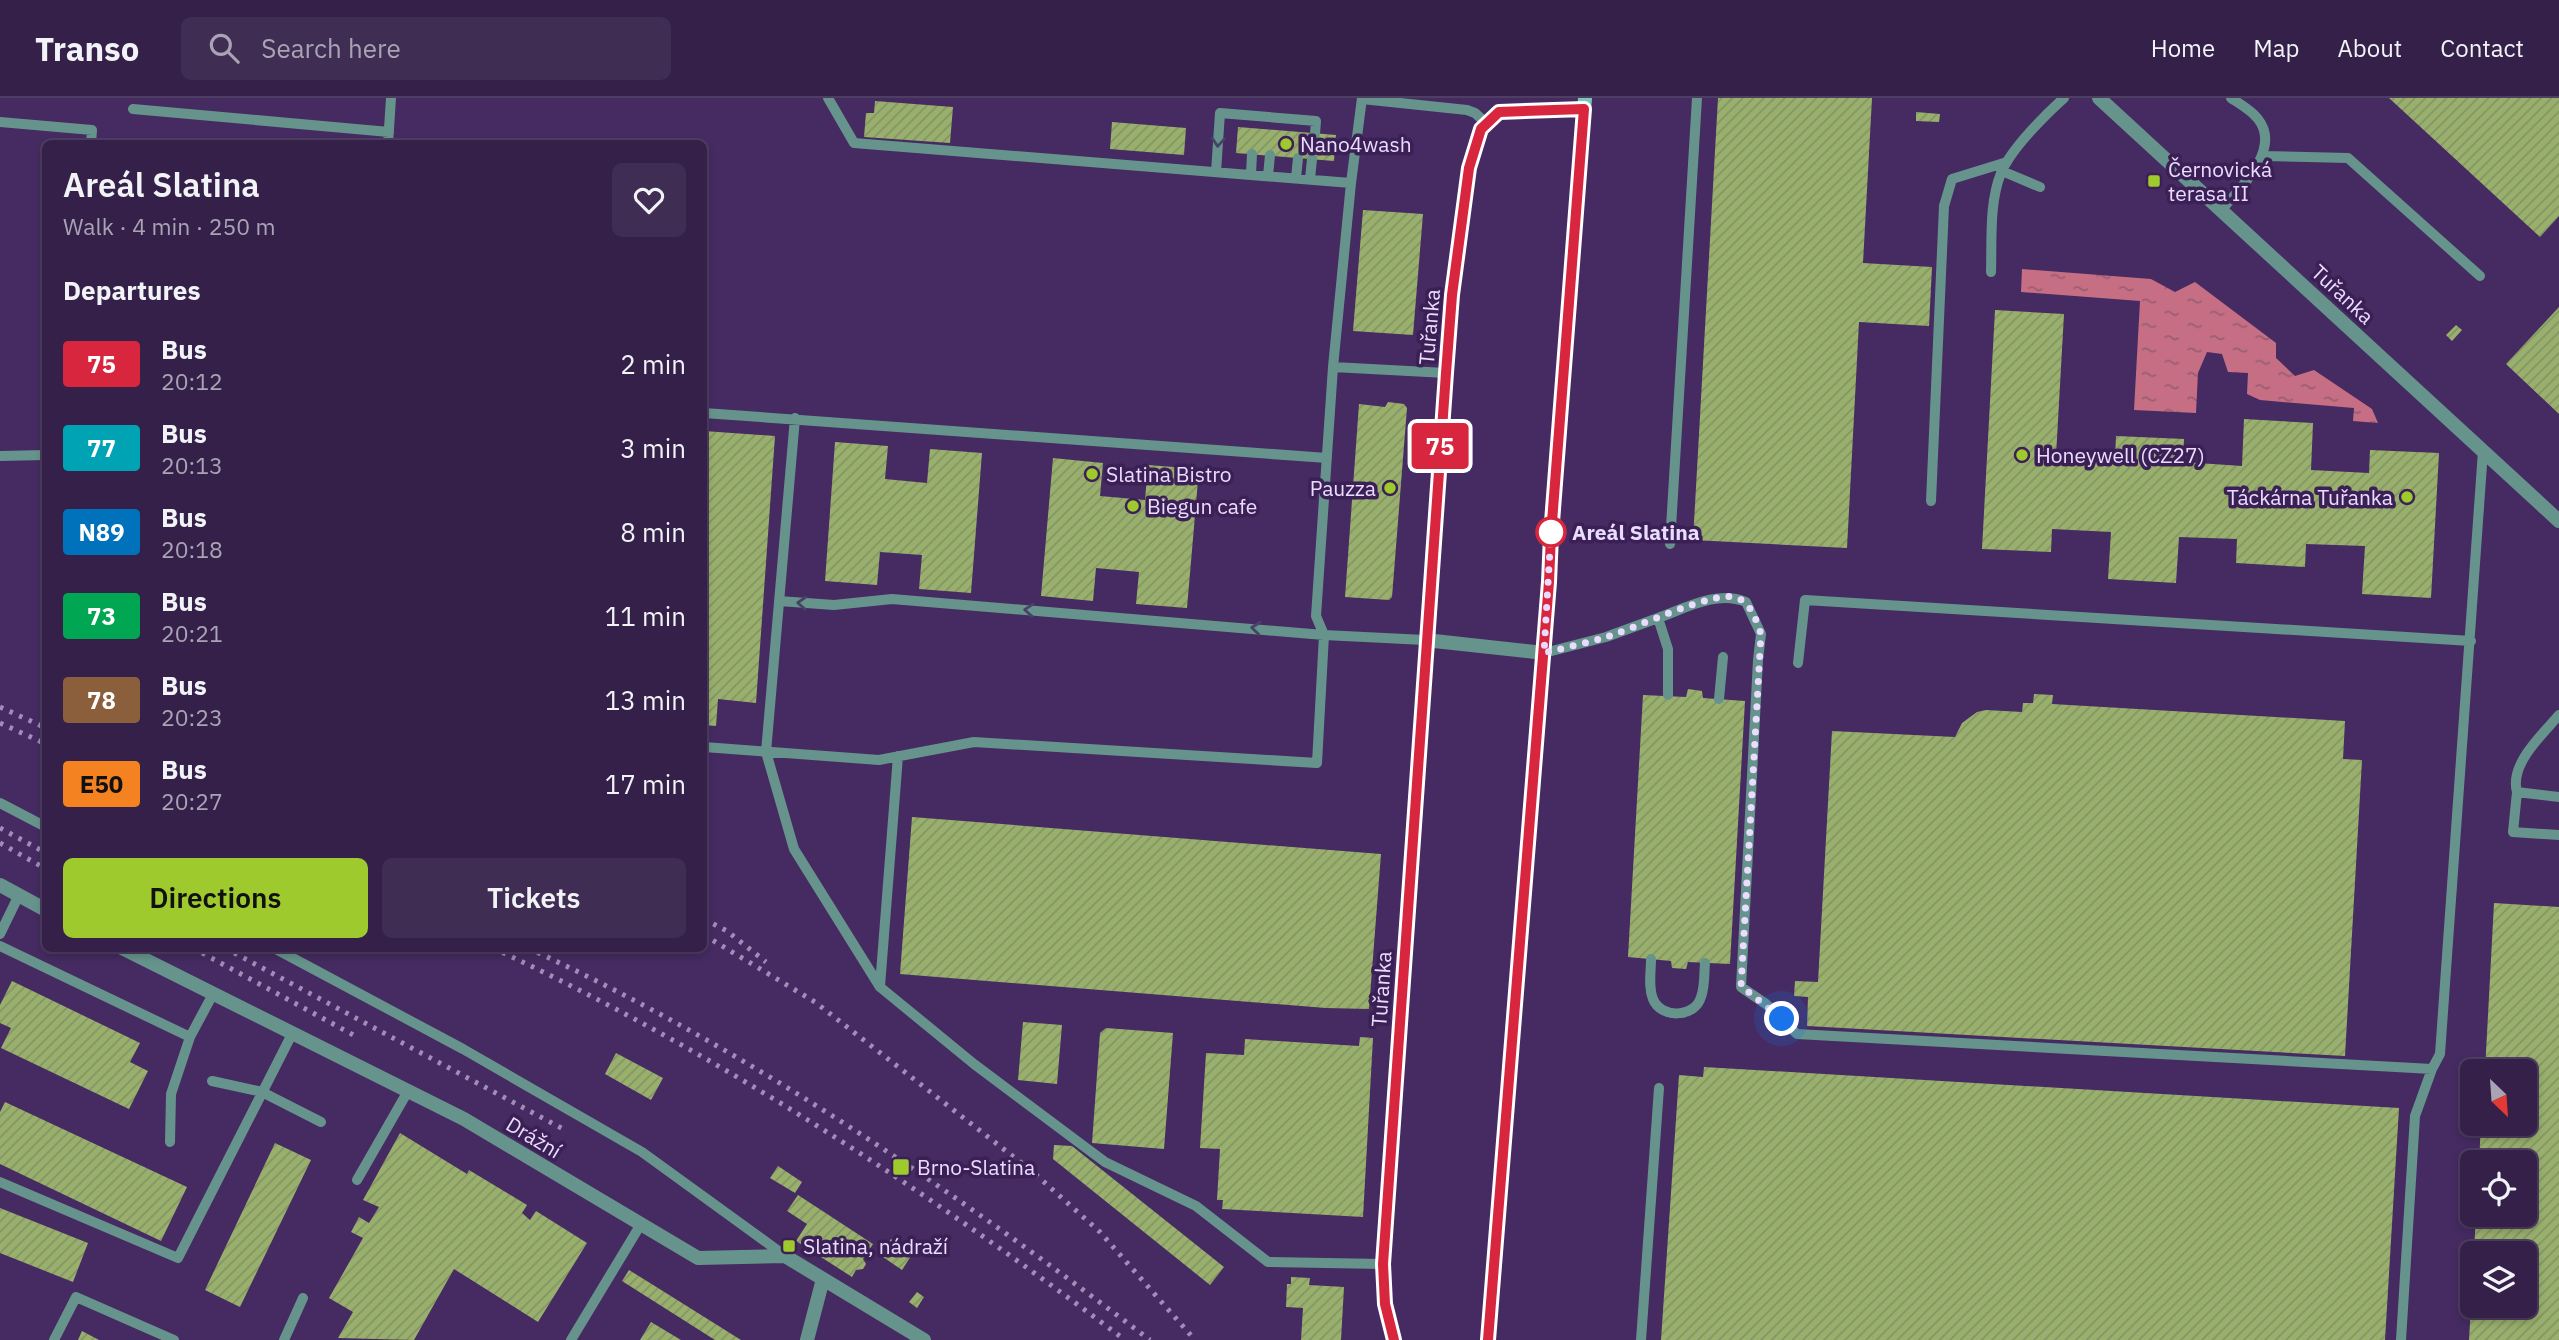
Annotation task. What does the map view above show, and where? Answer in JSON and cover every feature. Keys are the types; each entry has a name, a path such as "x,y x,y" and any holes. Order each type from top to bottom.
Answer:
{"street":[{"name":"Tuřanka","path":"2099,98 2559,521"},
{"path":"1486,123 1499,112 1585,104 1544,653 1488,1339"},
{"name":"Tuřanka","path":"1394,1340 1385,1304 1383,1264 1425,640 1452,295 1469,168 1475,143 1486,123"},
{"path":"1425,640 1544,653"},
{"path":"0,885 42,909"},
{"name":"Drážní","path":"130,952 464,1119 698,1258 785,1256"},
{"path":"785,1256 924,1340"},
{"path":"807,1340 823,1279"}],"lane":[{"path":"388,140 391,98"},
{"path":"828,98 854,143 1351,183"},
{"path":"1671,544 1697,98"},
{"path":"1991,272 1994,205 2004,166 2042,118 2064,98"},
{"path":"2221,210 2245,183 2263,156 2264,128 2257,117 2231,98"},
{"path":"707,747 878,760 975,742 1317,763 1324,635 1316,616 1333,367 1362,99 1467,110 1486,123"},
{"path":"133,109 389,132"},
{"path":"1216,172 1220,113 1316,121 1315,134"},
{"path":"1255,129 1256,116"},
{"path":"1272,130 1273,118"},
{"path":"1299,133 1300,120"},
{"path":"0,122 92,130 91,140"},
{"path":"1251,174 1252,154"},
{"path":"1268,176 1270,155"},
{"path":"2263,156 2348,158 2480,276"},
{"path":"1296,178 1298,158"},
{"path":"1310,179 1312,159"},
{"path":"1931,501 1944,206 1952,179 2004,166 2040,187"},
{"path":"1333,367 1446,373"},
{"path":"707,412 1327,458"},
{"path":"795,418 766,751 794,849 880,987 974,1064 1105,1162 1196,1206 1268,1262 1383,1264"},
{"path":"2401,1340 2415,1116 2440,1054 2483,451"},
{"path":"0,456 42,455"},
{"path":"1544,653 1606,637 1712,599 1732,597 1746,602 1761,634 1741,986 1766,1004 1797,1034 2432,1069"},
{"path":"779,601 834,604 892,599 1324,635 1425,640"},
{"path":"1798,663 1805,600 2046,617 2470,641"},
{"path":"1658,618 1668,649 1668,695"},
{"path":"1719,699 1723,657"},
{"path":"2559,715 2525,756 2514,782 2517,792 2513,832 2559,835"},
{"path":"880,987 898,756"},
{"path":"2517,792 2559,797"},
{"path":"0,803 42,825"},
{"path":"0,934 18,897"},
{"path":"0,946 190,1037"},
{"path":"281,952 463,1049 642,1152 785,1256"},
{"path":"1651,960 1651,996 1659,1008 1674,1014 1692,1009 1701,999 1704,963"},
{"path":"170,1142 171,1094 190,1037 213,994"},
{"path":"0,1182 178,1258 292,1034"},
{"path":"212,1081 262,1092 321,1122"},
{"path":"1641,1340 1659,1088"},
{"path":"357,1180 408,1091"},
{"path":"571,1340 641,1224"},
{"path":"54,1340 76,1297 174,1340"},
{"path":"284,1340 303,1298"}],"water":[{"path":"2022,269 2151,279 2175,292 2195,282 2276,343 2276,358 2295,376 2314,370 2372,409 2378,423 2353,421 2354,408 2260,400 2247,394 2248,373 2228,372 2222,354 2207,352 2198,373 2196,413 2134,410 2140,301 2021,292"}],"building":[{"path":"1718,98 1872,98 1863,263 1932,267 1929,326 1859,322 1847,548 1693,540"},
{"path":"2389,98 2559,98 2559,216 2540,237"},
{"path":"875,101 953,107 950,143 864,137 866,113 874,113"},
{"path":"1916,112 1940,114 1939,122 1916,121"},
{"path":"1112,122 1186,128 1184,155 1110,149"},
{"name":"Nano4wash","path":"1238,127 1336,135 1334,161 1236,153"},
{"path":"1363,210 1423,214 1413,335 1353,331"},
{"path":"2559,307 2559,414 2506,364"},
{"name":"Honeywell (CZ27)","path":"1995,310 2064,314 2056,456 2115,459 2116,436 2184,439 2183,462 2242,466 2244,419 2313,423 2311,470 2369,473 2370,450 2439,453 2431,598 2362,594 2365,546 2306,544 2305,567 2236,563 2237,539 2179,537 2176,583 2108,579 2111,532 2052,529 2051,552 1982,549"},
{"path":"2456,325 2462,330 2452,341 2446,335"},
{"path":"1388,402 1404,404 1407,408 1392,597 1389,600 1345,597 1359,404 1385,407"},
{"path":"707,431 775,436 756,703 718,699 716,726 707,725"},
{"path":"835,442 888,446 885,479 927,483 930,449 982,453 971,593 919,589 922,555 880,552 877,585 825,581"},
{"path":"1053,458 1103,463 1100,496 1145,500 1148,465 1199,469 1187,608 1136,604 1139,572 1096,568 1093,601 1041,596"},
{"path":"1688,689 1702,691 1703,698 1745,701 1730,964 1688,962 1686,969 1672,968 1671,961 1628,957 1643,695 1686,697"},
{"path":"2034,694 2053,695 2052,704 2345,721 2343,759 2362,760 2345,1056 1807,1026 1808,997 1794,996 1795,981 1818,982 1832,731 1955,737 1962,723 1977,712 2022,712 2023,703 2033,703"},
{"path":"912,817 1381,854 1369,1009 1326,1008 900,974"},
{"path":"2494,903 2559,907 2559,1340 2469,1340 2470,1318 2537,1318 2537,1241 2475,1241 2475,1227 2537,1227 2537,1150 2480,1150 2480,1136 2538,1136 2538,1059 2486,1059"},
{"path":"12,981 140,1043 130,1062 148,1071 129,1109 1,1048 11,1028 0,1023 0,1005"},
{"path":"1023,1022 1062,1025 1057,1084 1018,1080"},
{"path":"1106,1028 1173,1033 1164,1149 1092,1143 1100,1033"},
{"path":"1360,1037 1373,1038 1363,1217 1222,1209 1223,1200 1217,1200 1220,1149 1200,1148 1206,1053 1244,1055 1245,1039 1359,1046"},
{"path":"616,1053 663,1078 651,1100 605,1074"},
{"path":"1704,1067 2399,1108 2385,1340 1661,1340 1679,1075 1703,1077"},
{"path":"5,1102 187,1187 161,1241 0,1164 0,1112"},
{"path":"400,1133 467,1174 469,1170 527,1205 522,1213 530,1220 536,1211 587,1243 538,1322 454,1269 414,1340 338,1338 353,1312 329,1298 363,1238 351,1232 359,1217 369,1223 379,1207 363,1200"},
{"path":"275,1143 311,1160 240,1307 205,1290"},
{"path":"1054,1145 1072,1146 1224,1267 1210,1285 1053,1159"},
{"path":"778,1166 802,1182 795,1193 770,1178"},
{"path":"798,1195 873,1244 863,1259 866,1264 863,1269 856,1270 852,1277 796,1241 807,1224 787,1211"},
{"path":"0,1208 88,1243 73,1282 0,1253"},
{"path":"891,1239 913,1253 902,1270 880,1255"},
{"path":"629,1270 741,1340 715,1340 622,1281"},
{"path":"1291,1277 1310,1278 1309,1285 1344,1287 1341,1340 1301,1340 1303,1308 1286,1307 1287,1284 1291,1284"},
{"path":"917,1292 924,1297 917,1308 909,1302"},
{"path":"651,1322 681,1340 640,1340"},
{"path":"82,1331 99,1340 78,1340"}],"railway":[{"path":"0,707 42,726"},
{"path":"0,723 42,742"},
{"path":"0,828 42,851"},
{"path":"0,843 42,867"},
{"path":"707,921 727,931 766,962"},
{"path":"707,937 815,1002 1033,1172 1100,1232 1195,1340"},
{"path":"200,952 359,1038"},
{"path":"232,952 565,1130"},
{"path":"501,952 659,1032 819,1127 974,1230 1125,1340"},
{"path":"536,952 611,988 692,1032 850,1127 1002,1231 1150,1340"}],"bus line":[{"name":"75","path":"1394,1340 1385,1304 1383,1264 1423,667 1452,295 1469,168 1481,129 1499,112 1584,109 1488,1340"}],"place":[{"name":"Nano4wash","path":"1286,144"},
{"name":"Černovická terasa II","path":"2154,181"},
{"name":"Honeywell (CZ27)","path":"2022,455"},
{"name":"Slatina Bistro","path":"1092,474"},
{"name":"Pauzza","path":"1390,488"},
{"name":"Táckárna Tuřanka","path":"2407,497"},
{"name":"Biegun cafe","path":"1133,506"},
{"name":"Areál Slatina","path":"1551,532"},
{"name":"Brno-Slatina","path":"901,1167"},
{"name":"Slatina, nádraží","path":"789,1246"}],"route":[{"path":"1551,532 1544,653 1606,637 1712,599 1732,597 1746,602 1755,618 1761,634 1741,986 1782,1019"}]}
